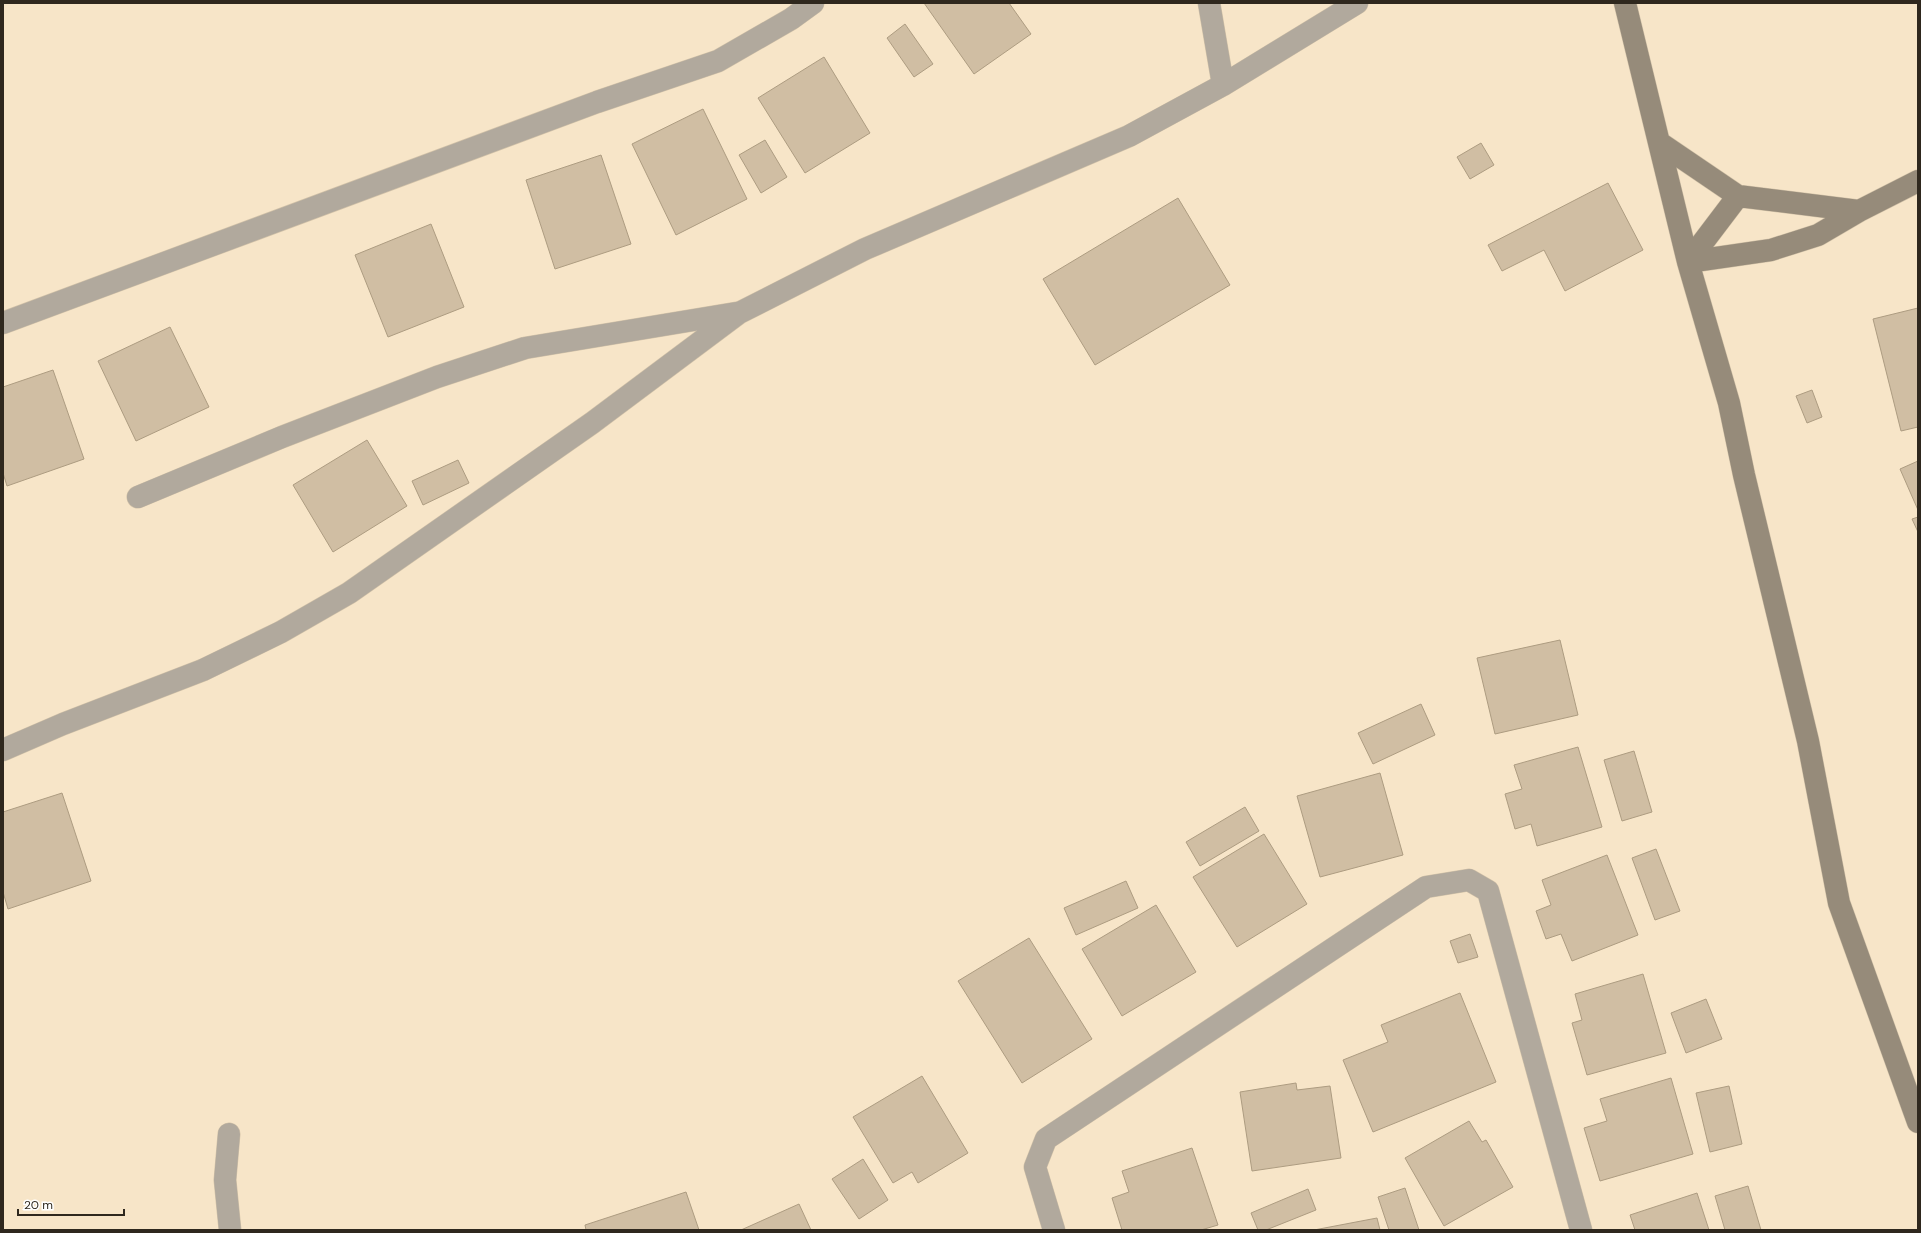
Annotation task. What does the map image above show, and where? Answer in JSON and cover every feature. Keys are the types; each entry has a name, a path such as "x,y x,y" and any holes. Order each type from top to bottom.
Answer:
{"street":[{"path":"3,323 597,102 718,61 789,11 813,3"},
{"path":"1209,3 1223,85"},
{"path":"3,750 63,724 202,670 281,632 349,594 592,423 739,313 865,249 1129,136 1223,85 1358,3"},
{"path":"1625,3 1688,262 1728,403 1808,741 1839,903 1918,1122"},
{"path":"1660,143 1738,196 1859,211"},
{"path":"1688,262 1771,250 1818,235 1859,211 1918,181"},
{"path":"1688,262 1738,196"},
{"path":"138,497 282,437 430,380 525,348 739,313"},
{"path":"1054,1230 1035,1167 1046,1139 1426,887 1469,880 1488,891 1581,1230"},
{"path":"229,1134 225,1180 230,1230"}],"building":[{"path":"924,3 1009,3 1031,34 974,74"},
{"path":"905,24 933,64 914,77 887,38"},
{"path":"824,57 870,133 805,173 758,98"},
{"path":"703,109 747,199 676,235 632,144"},
{"path":"765,140 787,177 761,193 739,155"},
{"path":"1481,143 1494,165 1470,179 1457,157"},
{"path":"601,155 631,244 555,269 526,180"},
{"path":"1608,183 1643,250 1565,291 1544,250 1502,271 1488,245"},
{"path":"1178,198 1230,285 1095,365 1043,279"},
{"path":"431,224 464,307 388,337 355,255"},
{"path":"1918,308 1918,427 1901,431 1873,319"},
{"path":"170,327 209,407 136,441 98,361"},
{"path":"53,370 84,459 7,486 3,473 3,387"},
{"path":"1812,390 1822,417 1807,423 1796,396"},
{"path":"367,440 407,506 333,552 293,485"},
{"path":"458,460 469,483 423,505 412,481"},
{"path":"1918,461 1918,510 1900,469"},
{"path":"1918,517 1918,532 1912,519"},
{"path":"1560,640 1578,715 1495,734 1477,658"},
{"path":"1421,704 1435,735 1373,764 1358,733"},
{"path":"1578,747 1602,827 1537,846 1531,824 1515,829 1505,794 1522,789 1514,765"},
{"path":"1634,751 1652,812 1622,821 1604,760"},
{"path":"1380,773 1403,855 1320,877 1297,796"},
{"path":"62,793 91,881 8,909 3,892 3,812"},
{"path":"1245,807 1259,831 1200,866 1186,842"},
{"path":"1264,834 1307,904 1237,947 1193,877"},
{"path":"1656,849 1680,911 1655,920 1632,858"},
{"path":"1607,855 1638,935 1572,961 1561,934 1546,939 1536,911 1551,905 1542,880"},
{"path":"1126,881 1138,908 1076,935 1064,908"},
{"path":"1156,905 1196,972 1122,1016 1082,949"},
{"path":"1470,934 1478,957 1458,963 1450,941"},
{"path":"1029,938 1092,1039 1022,1083 958,981"},
{"path":"1643,974 1666,1053 1587,1075 1572,1023 1582,1020 1575,994"},
{"path":"1460,993 1496,1082 1373,1132 1343,1060 1388,1042 1381,1025"},
{"path":"1706,999 1722,1039 1686,1053 1671,1013"},
{"path":"922,1076 968,1153 918,1183 912,1172 893,1183 853,1117"},
{"path":"1671,1078 1693,1154 1600,1181 1584,1128 1607,1121 1600,1099"},
{"path":"1296,1083 1297,1090 1330,1086 1341,1158 1252,1171 1240,1092"},
{"path":"1729,1086 1742,1144 1710,1152 1696,1093"},
{"path":"1469,1121 1482,1142 1486,1140 1513,1187 1444,1226 1405,1158"},
{"path":"1192,1148 1218,1225 1201,1230 1122,1230 1112,1198 1129,1192 1122,1171"},
{"path":"863,1159 888,1200 859,1219 832,1179"},
{"path":"1748,1186 1761,1230 1725,1230 1715,1196"},
{"path":"1405,1188 1419,1230 1389,1230 1378,1197"},
{"path":"1308,1189 1316,1210 1266,1230 1258,1230 1251,1213"},
{"path":"686,1192 699,1230 586,1230 585,1225"},
{"path":"1697,1193 1709,1230 1635,1230 1630,1215"},
{"path":"799,1204 811,1230 741,1230"},
{"path":"1377,1218 1380,1230 1314,1230"}]}
